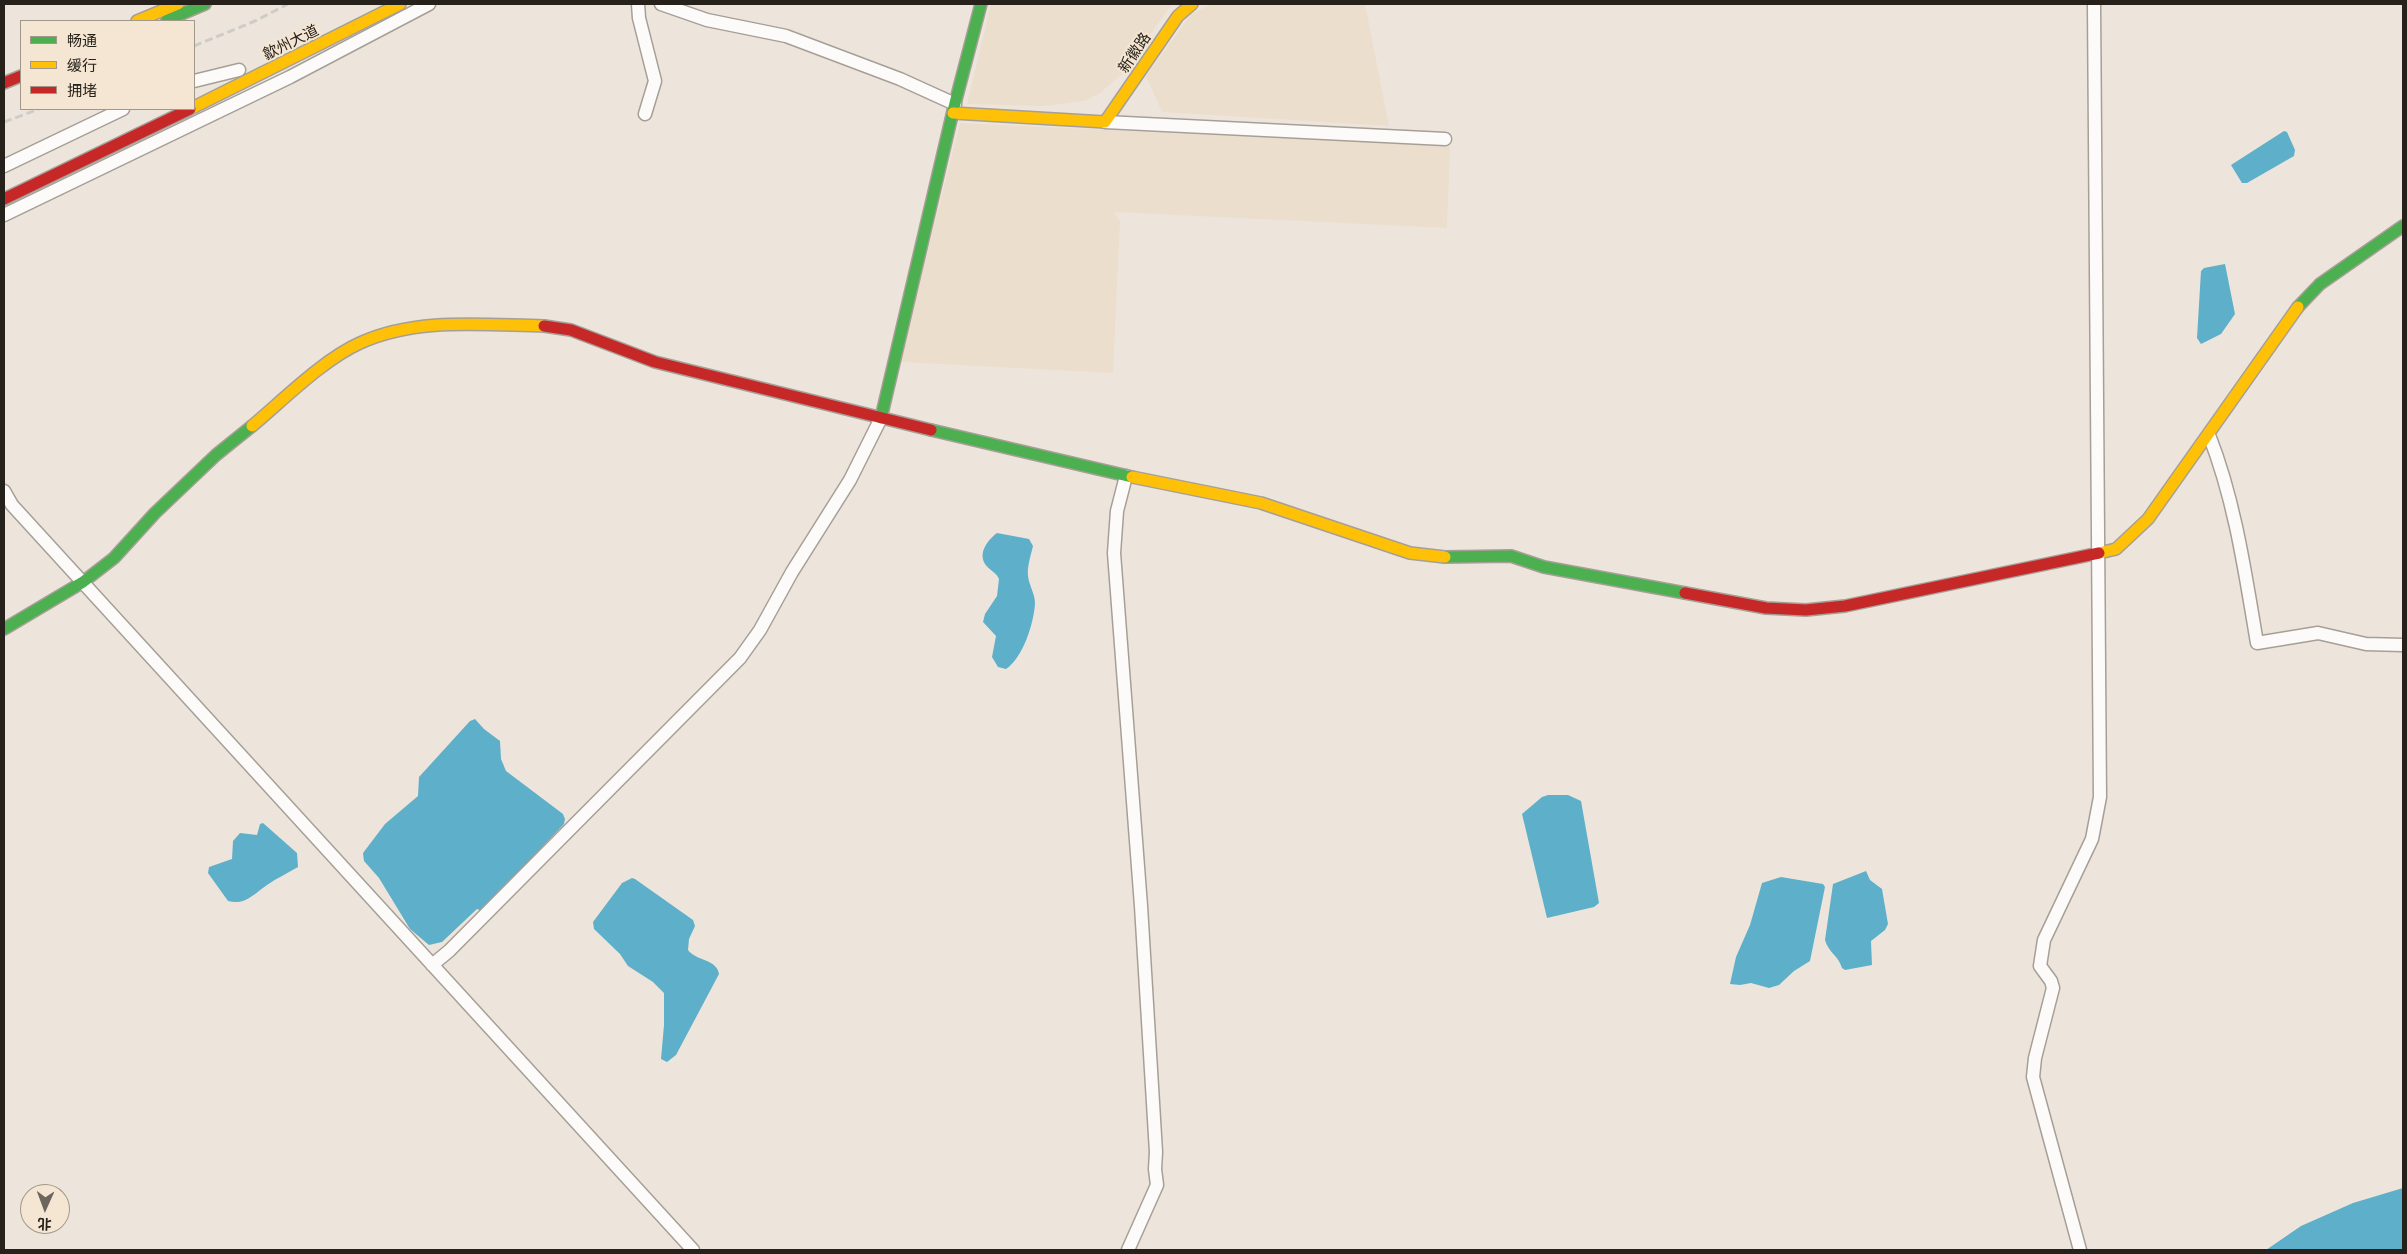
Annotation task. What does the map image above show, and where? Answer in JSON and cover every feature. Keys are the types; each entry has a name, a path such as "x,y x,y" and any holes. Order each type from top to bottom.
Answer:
{"main road":[{"path":"139,20 178,4"},
{"path":"166,20 205,4"},
{"name":"歙州大道","path":"195,106 400,4"},
{"path":"881,418 954,109 981,4"},
{"name":"新徽路","path":"1105,122 1178,16 1192,4"},
{"name":"歙州大道","path":"296,43 368,7"},
{"path":"4,72 20,65"},
{"path":"195,92 243,68"},
{"path":"4,83 20,76"},
{"path":"954,109 1105,122"},
{"path":"4,199 188,110"},
{"path":"4,629 83,582 114,558 149,519 216,455 322,368 359,344 400,329 439,324 558,328 584,334 624,352 655,362 1126,476 1261,503 1410,553 1444,557 1511,556 1544,566 1779,609 1806,610 1845,606 2116,549 2139,528 2209,434 2296,310 2320,284 2403,226"}],"street":[{"path":"4,214 290,77 429,4"},
{"path":"638,4 655,81 645,114"},
{"path":"661,4 707,20 786,36 900,79 954,109"},
{"path":"2080,1250 2033,1077 2035,1058 2053,992 2051,981 2040,966 2043,944 2092,839 2099,811 2094,4"},
{"path":"195,81 243,68"},
{"path":"4,166 121,110"},
{"path":"1105,122 1445,139"},
{"path":"432,965 449,951 564,837 740,658 760,630 792,572 850,480 881,418"},
{"path":"2209,434 2221,465 2238,534 2256,643 2318,633 2366,644 2403,645"},
{"path":"1126,476 1117,511 1114,553 1141,906 1156,1152 1154,1169 1157,1184 1128,1250"},
{"path":"4,491 12,505 693,1250"}],"shaded area":[{"path":"991,4 1172,4 1124,72 1100,93 1085,101 1044,106 967,104"},
{"path":"1212,4 1365,4 1389,126 1162,112 1146,76 1191,14"},
{"path":"960,123 1450,146 1447,228 1114,212 1120,221 1113,373 900,362"}],"water":[{"path":"2284,131 2287,132 2295,150 2294,156 2247,183 2242,183 2231,165"},
{"path":"2225,264 2235,314 2221,334 2201,344 2197,338 2201,271 2204,268"},
{"path":"997,533 1029,539 1033,546 1028,572 1035,600 1030,630 1018,657 1006,669 998,667 992,657 996,636 983,622 985,614 997,596 999,579 985,564 983,551 990,539"},
{"path":"475,719 484,729 500,741 501,759 506,771 563,814 564,824 482,911 477,909 442,942 429,945 410,929 379,878 364,861 363,853 385,824 418,796 419,777 470,721"},
{"path":"1548,795 1568,795 1581,801 1599,903 1594,907 1547,918 1522,814 1542,797"},
{"path":"263,823 297,853 298,867 271,882 245,900 240,902 228,901 208,873 209,867 232,859 233,841 240,833 257,835 260,824"},
{"path":"1866,871 1870,880 1882,889 1888,924 1885,930 1871,941 1872,965 1845,970 1828,948 1825,940 1833,884"},
{"path":"1781,877 1823,884 1825,887 1810,961 1794,971 1779,985 1769,988 1751,983 1730,984 1736,957 1750,925 1762,883"},
{"path":"632,878 693,920 695,926 689,939 688,950 714,965 719,974 676,1055 667,1062 661,1059 664,993 653,982 628,966 620,954 594,929 593,922 622,883"},
{"path":"2403,1188 2403,1250 2266,1250 2301,1226 2353,1203"}],"railway":[{"path":"195,46 255,21 288,4"},
{"path":"4,122 36,110"}],"traffic: fast":[{"path":"167,20 205,4"},
{"path":"881,418 953,111 981,4"},
{"path":"2298,307 2320,284 2403,226"},
{"path":"4,629 83,582 114,558 155,513 216,455 252,426"},
{"path":"931,430 1132,477"},
{"path":"1445,557 1511,556 1544,567 1685,593"}],"traffic: slow":[{"path":"139,20 178,4"},
{"path":"195,106 400,4"},
{"path":"953,113 1105,122 1178,16 1192,4"},
{"path":"2099,553 2116,549 2148,519 2298,307"},
{"path":"252,426 332,359 360,343 382,335 404,329 450,324 544,326"},
{"path":"1132,477 1261,503 1410,553 1445,557"}],"traffic: jam":[{"path":"4,83 20,76"},
{"path":"4,199 188,110"},
{"path":"544,326 571,330 655,362 931,430"},
{"path":"1685,593 1766,608 1806,610 1845,606 2099,553"}]}
